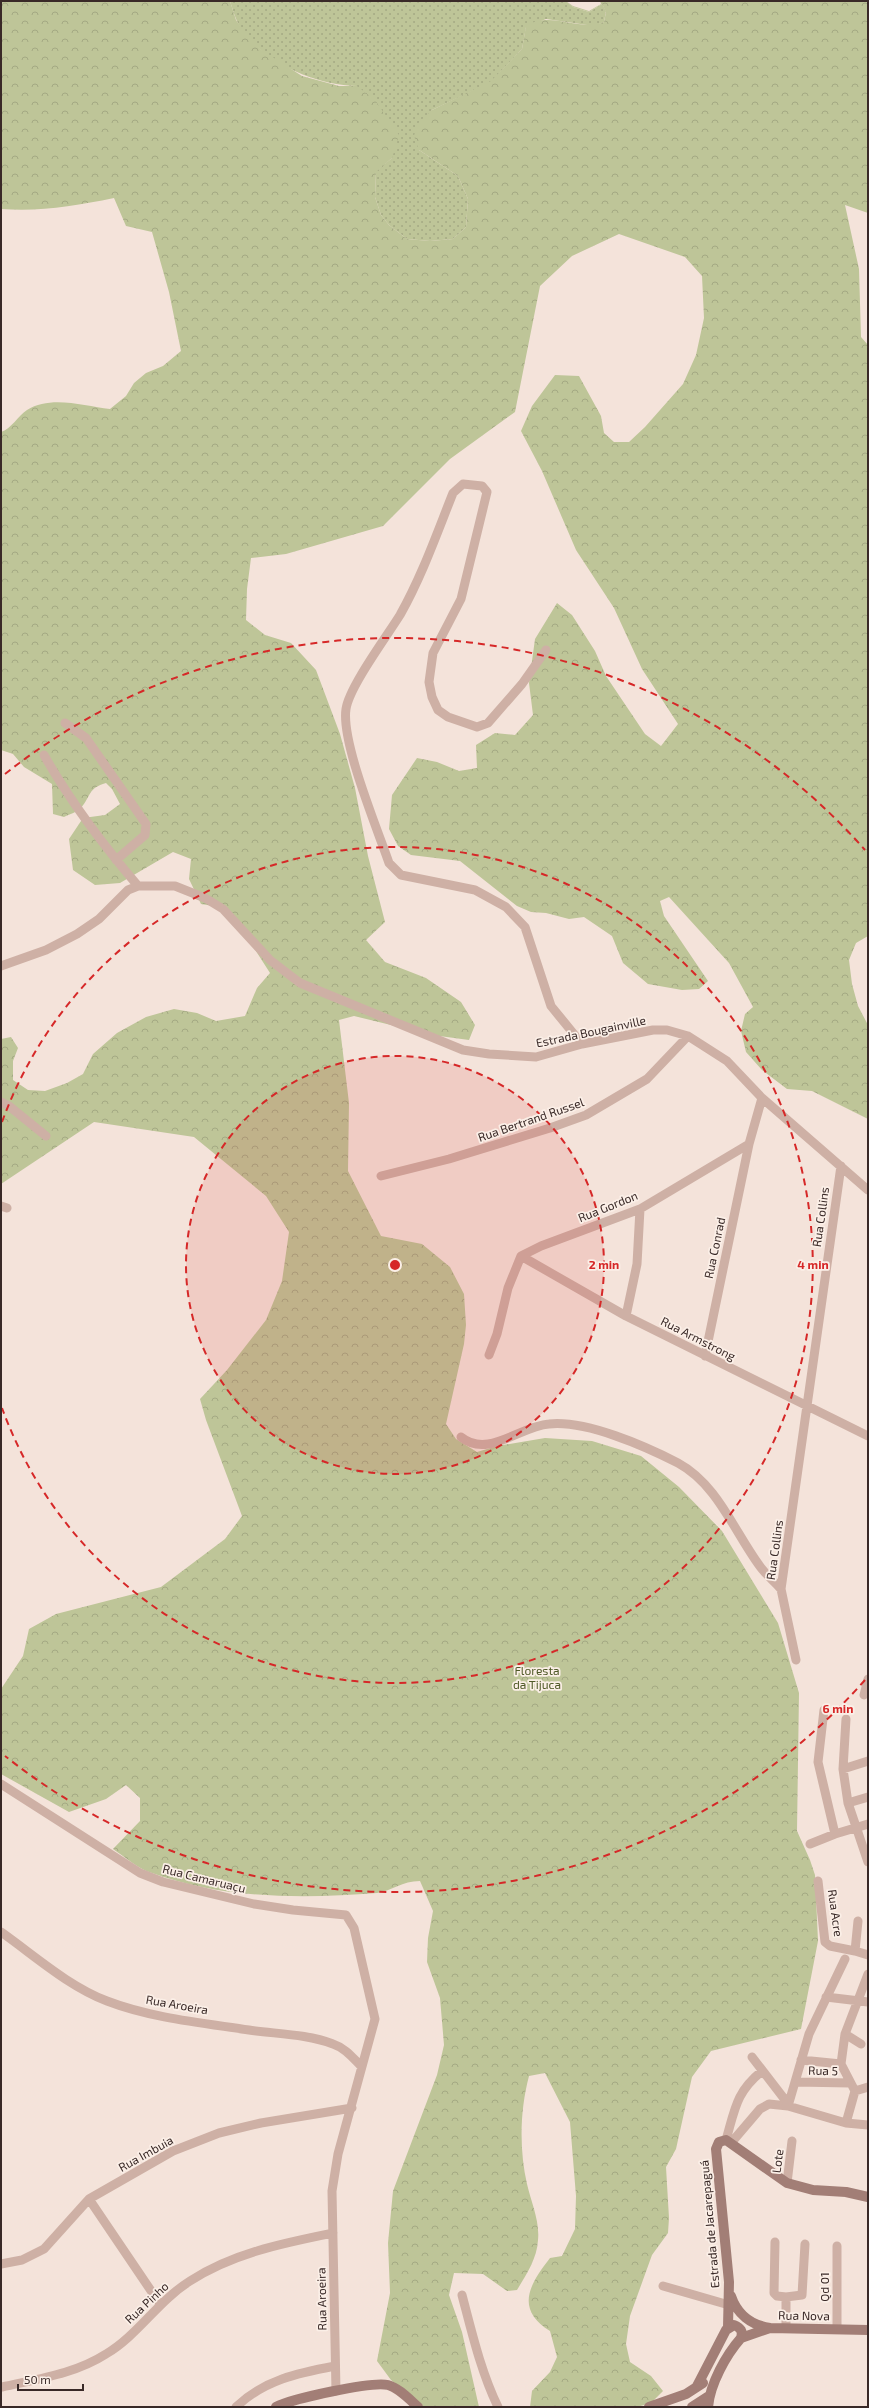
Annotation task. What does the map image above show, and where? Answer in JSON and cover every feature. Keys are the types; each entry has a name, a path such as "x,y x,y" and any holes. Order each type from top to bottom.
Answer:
{"street":[{"path":"546,650 522,684 488,723 477,727 448,717 438,710 432,697 429,682 433,653 461,599 487,492 482,486 463,484 457,487 454,492 418,578 400,614 351,694 346,709 348,741 389,863 401,875 475,890 506,907 525,927 551,1006 582,1044"},
{"path":"65,723 86,738 146,824 145,835 116,860"},
{"path":"1,966 46,950 77,934 99,919 128,890 138,886 116,860 44,755"},
{"name":"Estrada Bougainville","path":"138,886 175,886 205,898 223,909 270,960 300,983 381,1015 431,1039 463,1050 536,1057 582,1044 653,1030 667,1030 688,1036 727,1061 762,1098 868,1190"},
{"name":"Rua Bertrand Russel","path":"381,1176 490,1147 586,1115 647,1079 688,1036"},
{"path":"749,1144 762,1098"},
{"path":"1,1102 9,1106 46,1136"},
{"name":"Rua Gordon","path":"521,1256 541,1246 640,1209 749,1144"},
{"name":"Rua Conrad","path":"705,1356 749,1144"},
{"name":"Rua Collins","path":"781,1589 841,1166"},
{"path":"626,1316 637,1264 640,1209"},
{"path":"489,1355 497,1334 508,1288 521,1256"},
{"name":"Rua Armstrong","path":"521,1256 626,1316 868,1436"},
{"name":"Rua Collins","path":"461,1437 467,1441 480,1445 503,1440 532,1426 569,1423 590,1427 679,1464 703,1482 717,1500 759,1565 781,1589"},
{"path":"781,1589 796,1660"},
{"path":"864,1695 868,1678"},
{"path":"824,1710 818,1762 835,1834"},
{"path":"846,1720 843,1769 848,1803 868,1862"},
{"path":"843,1769 868,1761"},
{"name":"Rua Camaruaçu","path":"1,1784 140,1873 163,1882 254,1904 332,1913"},
{"path":"848,1803 868,1797"},
{"path":"810,1844 835,1834 868,1824"},
{"name":"Rua Acre","path":"818,1881 825,1942 830,1946 855,1951"},
{"name":"Rua Aroeira","path":"332,1913 346,1915 354,1928 375,2019 361,2066 352,2108 338,2154 332,2190 336,2391"},
{"path":"858,1920 855,1951 868,1955"},
{"name":"Rua Aroeira","path":"1,1932 82,1990 108,2001 142,2012 250,2030 275,2032 332,2043 347,2050 361,2066"},
{"path":"788,2106 809,2034 845,1959"},
{"path":"846,2123 855,2091 841,2064 845,2034 864,2001 868,1974"},
{"path":"826,1997 864,2001"},
{"path":"845,2034 861,2044"},
{"path":"752,2056 788,2106"},
{"path":"801,2060 841,2064"},
{"path":"728,2141 740,2093 746,2085 762,2071"},
{"name":"Rua 5","path":"796,2082 850,2083"},
{"path":"855,2091 868,2087"},
{"path":"728,2141 765,2106 773,2104 788,2106 846,2123 868,2125"},
{"name":"Rua Imbuia","path":"1,2264 22,2260 44,2248 89,2199 173,2151 219,2133 262,2123 352,2108"},
{"path":"728,2141 787,2183 814,2190 846,2192 868,2198"},
{"name":"Estrada de Jacarepaguá","path":"697,2386 727,2330 729,2288 716,2149 719,2142 728,2141"},
{"name":"Lote","path":"787,2183 792,2142"},
{"path":"89,2199 160,2304"},
{"name":"Rua Pinho","path":"2,2387 69,2371 92,2362 106,2354 125,2339 160,2304 190,2281 241,2256 281,2244 333,2233"},
{"path":"775,2242 774,2293 777,2296 786,2297 786,2328"},
{"name":"Qd 01","path":"786,2297 802,2294 805,2244"},
{"name":"Qd 01","path":"837,2246 837,2329"},
{"path":"663,2286 729,2305"},
{"path":"729,2288 736,2307 744,2317 756,2325 770,2328"},
{"path":"462,2295 479,2358 489,2388 498,2407"},
{"path":"708,2407 709,2396 718,2375 740,2339 742,2332 739,2327 734,2325 727,2330"},
{"name":"Rua Nova","path":"740,2339 770,2328 868,2330"},
{"path":"236,2407 266,2385 279,2378 335,2366"},
{"path":"649,2407 686,2394 697,2386 718,2375"},
{"path":"276,2407 336,2391 387,2385 418,2407"},
{"path":"692,2407 709,2396"}],"green space":[{"name":"Floresta da Tijuca","path":"1,1 230,1 236,20 247,36 260,49 302,76 339,86 357,86 375,100 399,135 392,158 376,172 375,197 381,215 389,225 407,239 430,241 453,239 466,227 468,199 458,176 419,150 414,136 417,124 432,110 491,81 522,49 526,26 545,20 555,20 584,25 604,22 606,12 602,4 589,12 573,7 566,1 573,6 589,11 601,4 600,1 868,1 868,213 845,205 859,269 861,337 868,345 868,936 856,943 849,960 852,984 858,1006 868,1025 868,1119 812,1091 787,1089 762,1070 746,1052 741,1031 745,1014 753,1007 729,963 669,897 660,901 664,916 708,981 699,989 682,990 648,984 623,963 612,936 584,917 569,919 546,913 531,912 517,906 460,861 411,855 398,846 389,829 392,795 417,758 437,762 459,771 477,768 476,745 495,733 515,735 533,715 529,683 535,639 557,603 572,615 595,651 606,676 645,734 661,746 678,724 642,669 614,608 576,550 542,471 521,431 532,406 555,375 579,376 601,416 604,433 614,442 629,442 645,427 683,384 696,355 704,318 702,276 685,257 619,234 572,256 540,286 515,412 450,459 383,526 286,554 251,558 247,589 246,620 265,635 291,643 316,670 340,734 355,788 368,856 385,922 366,940 385,962 426,978 461,1002 475,1025 469,1040 432,1035 354,1016 339,1020 349,1103 348,1171 381,1236 422,1244 450,1267 464,1294 466,1325 464,1344 446,1424 456,1439 477,1452 497,1446 545,1438 592,1441 641,1456 679,1487 722,1531 778,1623 799,1693 797,1831 815,1875 818,1941 801,2029 711,2051 692,2077 676,2149 666,2167 669,2218 668,2233 652,2255 630,2316 626,2344 630,2362 651,2376 663,2391 651,2403 637,2407 530,2407 532,2391 550,2372 557,2357 550,2331 539,2323 532,2314 529,2305 529,2296 536,2278 550,2258 562,2256 575,2229 576,2196 570,2122 545,2073 529,2076 522,2116 524,2171 538,2226 536,2254 517,2290 507,2291 483,2274 454,2273 449,2295 462,2332 479,2407 424,2407 391,2380 377,2361 390,2293 388,2243 393,2191 437,2075 444,2045 440,1998 427,1962 428,1938 433,1911 420,1881 402,1884 377,1893 320,1896 263,1895 206,1888 179,1882 142,1869 113,1849 140,1821 140,1798 126,1785 106,1799 69,1812 1,1774 1,1689 23,1656 29,1629 56,1614 161,1587 225,1539 242,1516 206,1420 200,1399 227,1370 266,1320 282,1281 289,1232 266,1196 194,1137 94,1122 1,1184 1,1039 11,1037 18,1048 13,1061 13,1080 28,1090 45,1091 67,1083 83,1074 93,1054 117,1033 146,1017 174,1009 197,1013 216,1021 245,1016 257,988 270,973 245,934 220,907 201,904 189,879 191,859 173,852 120,883 95,885 73,870 69,839 83,818 105,815 120,804 112,789 106,783 100,785 90,793 78,811 64,817 53,814 52,784 24,767 13,754 1,750 1,432 8,428 27,410 46,403 57,402 79,404 110,409 126,396 134,383 146,373 163,366 181,351 169,292 152,232 126,226 114,198 58,208 30,210 1,209"},
{"path":"230,1 566,1 573,7 589,12 602,4 606,11 604,22 594,26 546,19 526,27 522,49 491,82 432,110 419,150 458,176 468,199 466,227 453,239 430,241 407,239 389,225 381,215 375,197 376,171 392,158 357,86 342,85 312,78 283,65 270,57 247,37 241,29"}]}
